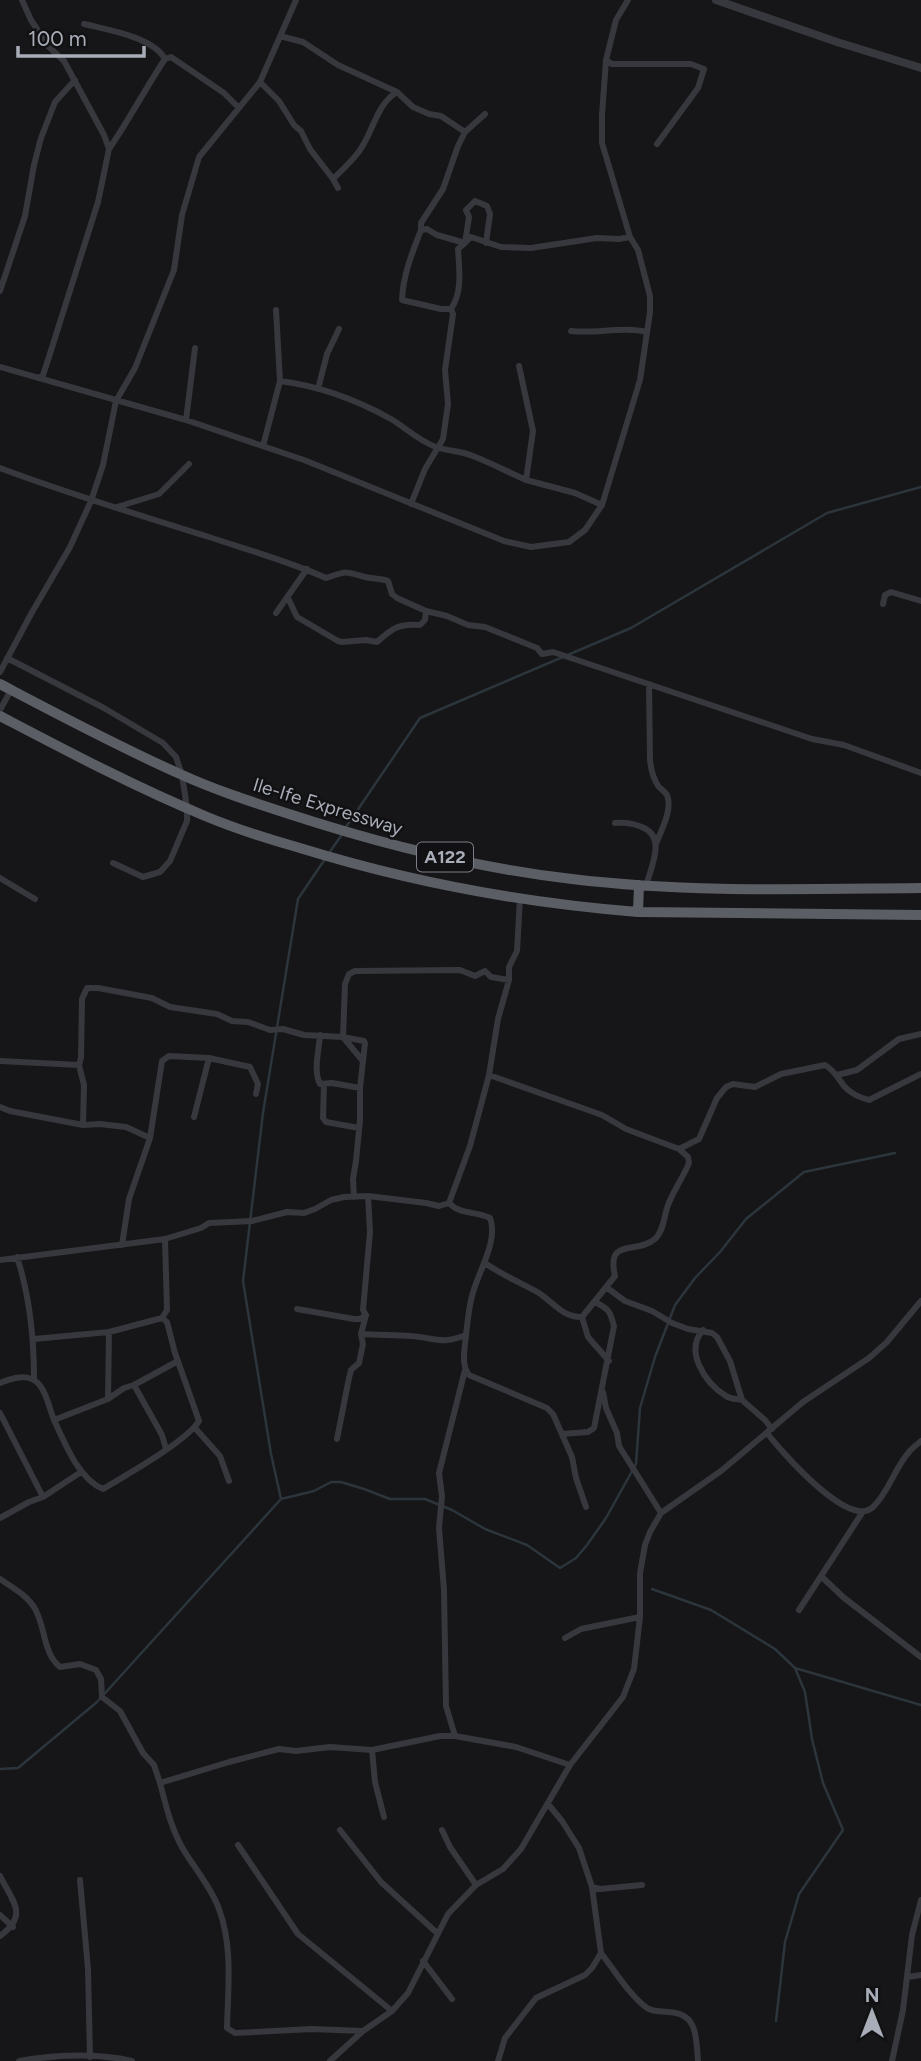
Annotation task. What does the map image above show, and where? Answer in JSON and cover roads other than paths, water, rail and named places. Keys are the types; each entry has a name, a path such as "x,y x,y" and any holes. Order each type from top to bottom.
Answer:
{"highway":[{"name":"Ile-Ife Expressway","path":"0,684 182,775 333,829 424,852 572,879 643,885 732,890 921,888"},
{"name":"A122","path":"0,716 187,808 260,836 377,870 437,884 520,898 638,912 921,915"},
{"path":"638,912 643,885"}],"street":[{"path":"22,0 48,46 64,61 75,79 109,149"},
{"path":"0,672 70,547 91,501 103,465 116,401 135,369 174,270 182,215 199,157 260,82 296,0"},
{"path":"0,367 186,420 304,460 504,541 531,547 569,542 585,530 602,505 640,380 647,332 650,296 638,250 630,237 602,143 606,60 615,20 628,0"},
{"path":"716,0 836,43 921,68"},
{"path":"85,24 129,35 161,50 166,60"},
{"path":"280,36 303,42 338,65 397,92 413,107 441,116 465,132"},
{"path":"39,378 43,375 98,202 109,149 166,60 171,57 225,93 239,108"},
{"path":"606,60 612,64 691,64 704,69 698,88 657,144"},
{"path":"0,291 25,216 41,138 55,102 75,79"},
{"path":"260,82 279,101 338,188"},
{"path":"333,179 358,153 379,112 397,92"},
{"path":"451,309 402,300 403,285 421,223 443,189 465,132 485,114"},
{"path":"465,243 469,217 466,210 475,201 487,206 490,214 486,243"},
{"path":"421,230 427,229 437,235 465,243"},
{"path":"451,309 456,301 460,277 458,249 471,237 501,247 531,247 597,238 630,237"},
{"path":"411,504 425,469 443,439 447,421 445,370 453,314 451,309"},
{"path":"263,446 280,381 276,310"},
{"path":"318,388 327,354 339,329"},
{"path":"571,331 586,333 637,329 647,332"},
{"path":"186,420 195,348"},
{"path":"519,366 533,431 526,480"},
{"path":"280,381 318,388 377,412 438,447 474,456 526,480 575,493 602,505"},
{"path":"115,508 159,494 189,464"},
{"path":"0,468 91,501 307,569 326,578 344,572 368,579 380,578 388,581 392,594 397,598 468,625 485,627 537,648 542,654 553,652 812,738 844,745 921,773"},
{"path":"276,613 307,569"},
{"path":"883,604 885,595 891,593 921,601"},
{"path":"288,598 297,617 342,642 377,642 388,630 420,625 425,620 426,611"},
{"path":"8,658 104,708 163,743 176,757 182,775 187,821 170,861 160,872 143,877 113,863"},
{"path":"643,885 668,807 666,794 658,786 650,760 649,684"},
{"path":"0,710 11,690"},
{"path":"615,823 627,822 642,826 654,836 656,844"},
{"path":"0,878 35,900"},
{"path":"449,1203 470,1146 489,1075 498,1019 509,981 509,967 517,951 520,898"},
{"path":"362,1060 343,1037 345,984 349,974 355,971 460,970 475,976 485,971 491,976 509,981"},
{"path":"83,1125 84,1085 79,1065 82,999 87,988 152,998 170,1007 217,1014 232,1021 248,1022 270,1030 283,1029 304,1035 364,1041 354,1197"},
{"path":"837,1075 857,1070 899,1039 921,1034"},
{"path":"320,1035 317,1080 320,1084 360,1088"},
{"path":"122,1245 129,1199 150,1138 162,1061 169,1056 209,1058 250,1067 258,1084 256,1094"},
{"path":"194,1118 209,1058"},
{"path":"0,1061 79,1065"},
{"path":"679,1149 699,1139 717,1098 726,1087 733,1084 755,1087 781,1074 825,1065 855,1095 869,1100 921,1074"},
{"path":"485,1263 507,1278 540,1294 563,1313 582,1317 615,1276 613,1258 617,1252 621,1248 638,1247 654,1240 660,1234 668,1205 689,1163 688,1157 679,1149 626,1129 602,1115 489,1075"},
{"path":"324,1083 323,1118 326,1122 359,1128"},
{"path":"0,1107 83,1125 100,1124 126,1128 150,1138"},
{"path":"0,1261 165,1239 209,1223 252,1221 286,1212 304,1213 331,1200 354,1197 368,1196 439,1206 449,1203"},
{"path":"337,1439 351,1370 359,1363 363,1344 361,1334 366,1315 363,1310 370,1232 368,1196"},
{"path":"449,1203 459,1211 490,1218 493,1231 485,1263 472,1293 466,1335 465,1370 439,1474 442,1496 439,1528 444,1590 446,1706 456,1736"},
{"path":"34,1339 108,1332 162,1318 167,1310 165,1239"},
{"path":"17,1257 25,1281 34,1339 34,1379 41,1388 81,1472 93,1485 103,1489 166,1449 195,1428 199,1421 167,1322 162,1318"},
{"path":"606,1287 625,1301 652,1311 672,1323 688,1329 703,1330 717,1337 730,1360 742,1400"},
{"path":"330,2061 363,2031 392,2011 408,1993 447,1914 475,1885 503,1869 521,1849 570,1765 623,1697 634,1669 643,1555 650,1532 661,1513 721,1471 803,1402 869,1358 887,1342 921,1301"},
{"path":"562,1434 588,1432 594,1428 614,1326 611,1313 595,1302"},
{"path":"297,1309 355,1320 366,1315"},
{"path":"582,1317 588,1337 609,1361"},
{"path":"703,1330 697,1337 694,1348 697,1360 710,1383 727,1397 742,1400 765,1420 770,1431 809,1480 829,1496 855,1510 867,1512 881,1498 908,1454 921,1441"},
{"path":"108,1332 108,1399"},
{"path":"361,1334 412,1336 440,1341 466,1335"},
{"path":"54,1420 108,1399 178,1360"},
{"path":"465,1370 469,1375 547,1408 553,1414 572,1457 586,1507"},
{"path":"0,1383 19,1377 34,1379"},
{"path":"134,1385 162,1435 166,1449"},
{"path":"602,1390 619,1446 661,1513"},
{"path":"597,1411 606,1408"},
{"path":"0,1413 43,1497"},
{"path":"195,1428 220,1456 229,1481"},
{"path":"0,1518 43,1497 81,1472"},
{"path":"799,1611 862,1513"},
{"path":"821,1576 843,1597 921,1657"},
{"path":"0,1579 22,1594 33,1607 54,1662 60,1667 80,1664 96,1670 101,1679 102,1697 120,1711 143,1754 154,1765 169,1819 182,1847 219,1907 224,1925 228,1947 227,2028 235,2033 312,2029 363,2031"},
{"path":"565,1638 581,1629 640,1617"},
{"path":"160,1783 279,1749 296,1751 330,1747 372,1750 440,1736 516,1746 570,1765"},
{"path":"372,1750 375,1782 384,1817"},
{"path":"548,1804 579,1848 592,1887 601,1952 645,2007 651,2011 681,2012 690,2020 695,2030 698,2061"},
{"path":"340,1830 381,1882 437,1933"},
{"path":"442,1830 475,1885"},
{"path":"239,1845 298,1934 392,2011"},
{"path":"0,1876 16,1907 17,1918 13,1927 0,1936"},
{"path":"80,1880 89,1969 90,2057"},
{"path":"592,1887 600,1889 642,1885"},
{"path":"892,2061 908,1978 912,1935 921,1900"},
{"path":"0,1915 13,1927"},
{"path":"498,2061 505,2038 536,1998 585,1975 601,1952"},
{"path":"424,1961 452,1999"},
{"path":"908,1978 921,1975"},
{"path":"20,2061 54,2057 112,2057 132,2061"}],"waterway":[{"path":"346,827 420,718 631,628 827,513 921,487"},
{"path":"329,853 343,833"},
{"path":"281,1499 271,1454 243,1281 263,1113 298,899 325,859"},
{"path":"0,1769 18,1768 97,1702 281,1499 314,1491 331,1482 341,1482 390,1499 425,1499 452,1510 485,1529 527,1545 560,1568 576,1558 606,1518 636,1464 640,1408 655,1357 675,1305 695,1278 746,1219 804,1172 895,1153"},
{"path":"652,1589 711,1610 775,1649 795,1668 921,1705"},
{"path":"776,2021 785,1942 799,1894 843,1830 823,1783 812,1739 805,1692 795,1668"}]}
